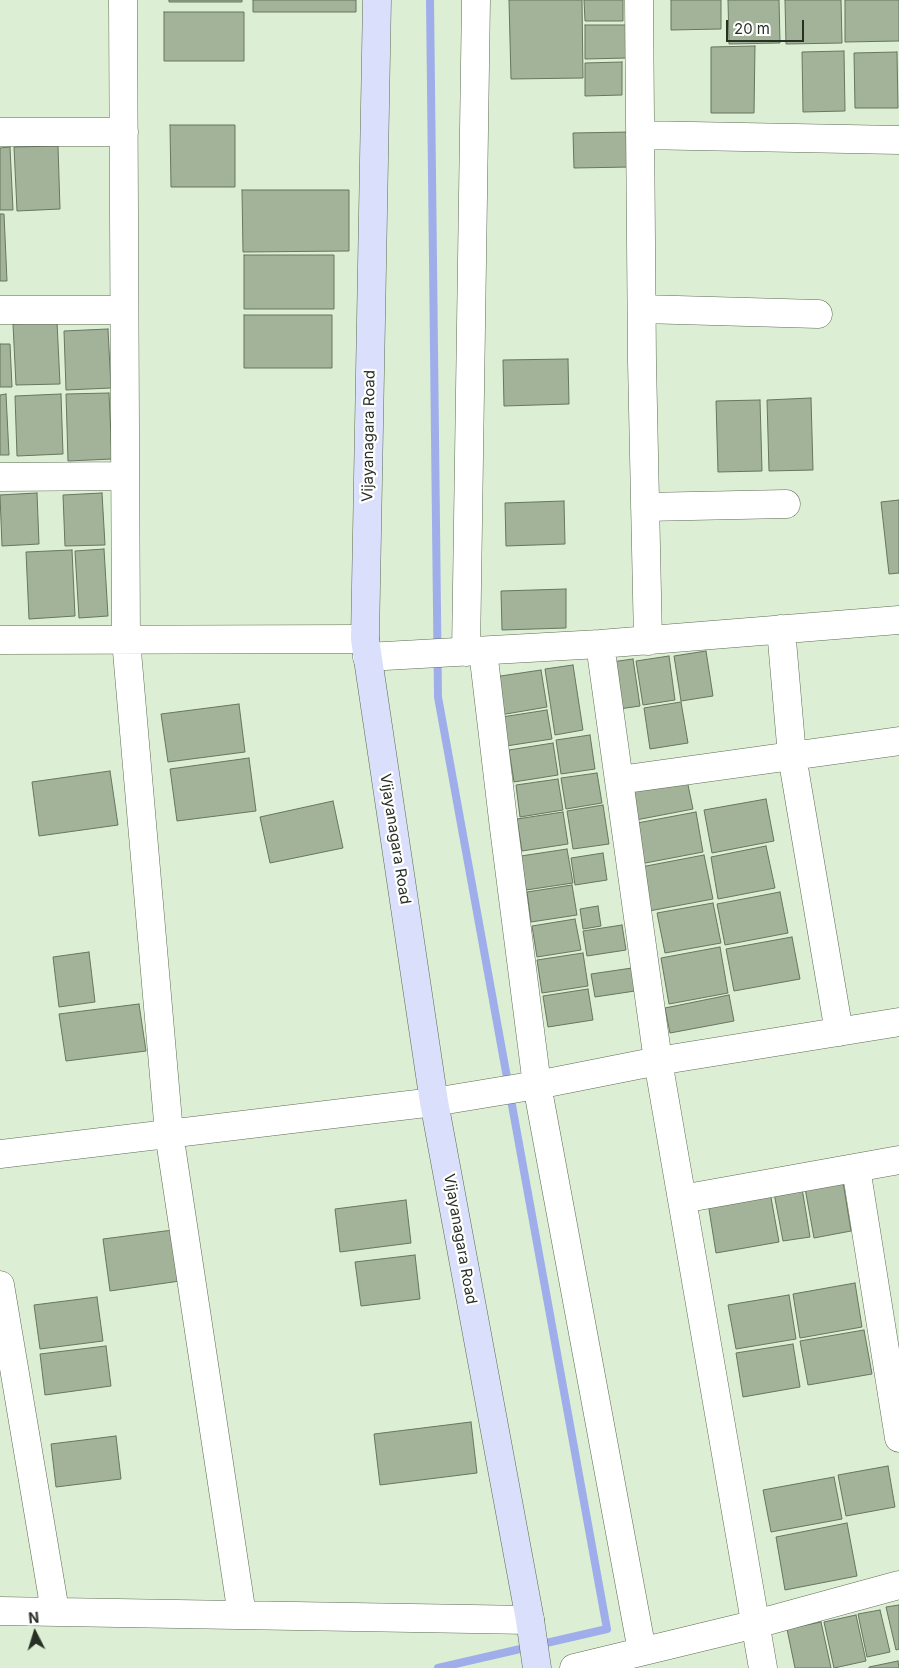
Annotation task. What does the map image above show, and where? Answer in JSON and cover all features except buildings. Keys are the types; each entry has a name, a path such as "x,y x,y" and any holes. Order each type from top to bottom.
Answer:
{"street":[{"path":"123,0 126,640 169,1133 242,1615"},
{"name":"Vijayanagara Road","path":"377,0 366,648 434,1102 530,1620 537,1668"},
{"path":"476,0 474,651 502,818 537,1085 642,1651"},
{"path":"639,0 648,641"},
{"path":"0,132 124,132"},
{"path":"640,134 899,140"},
{"path":"642,309 818,314"},
{"path":"0,310 124,310"},
{"path":"0,477 126,476"},
{"path":"645,507 786,504"},
{"path":"0,640 126,640 474,651 648,641 899,620"},
{"path":"781,629 792,756 839,1032"},
{"path":"600,644 658,1060 763,1668"},
{"path":"619,780 899,741"},
{"path":"0,1154 434,1102 537,1085 658,1060 899,1022"},
{"path":"682,1199 899,1160"},
{"path":"856,1168 899,1438"},
{"path":"1,1294 55,1611"},
{"path":"574,1668 756,1624 899,1585"},
{"path":"0,1611 530,1620"}],"waterway":[{"path":"430,0 438,697 607,1629 438,1668"}]}
